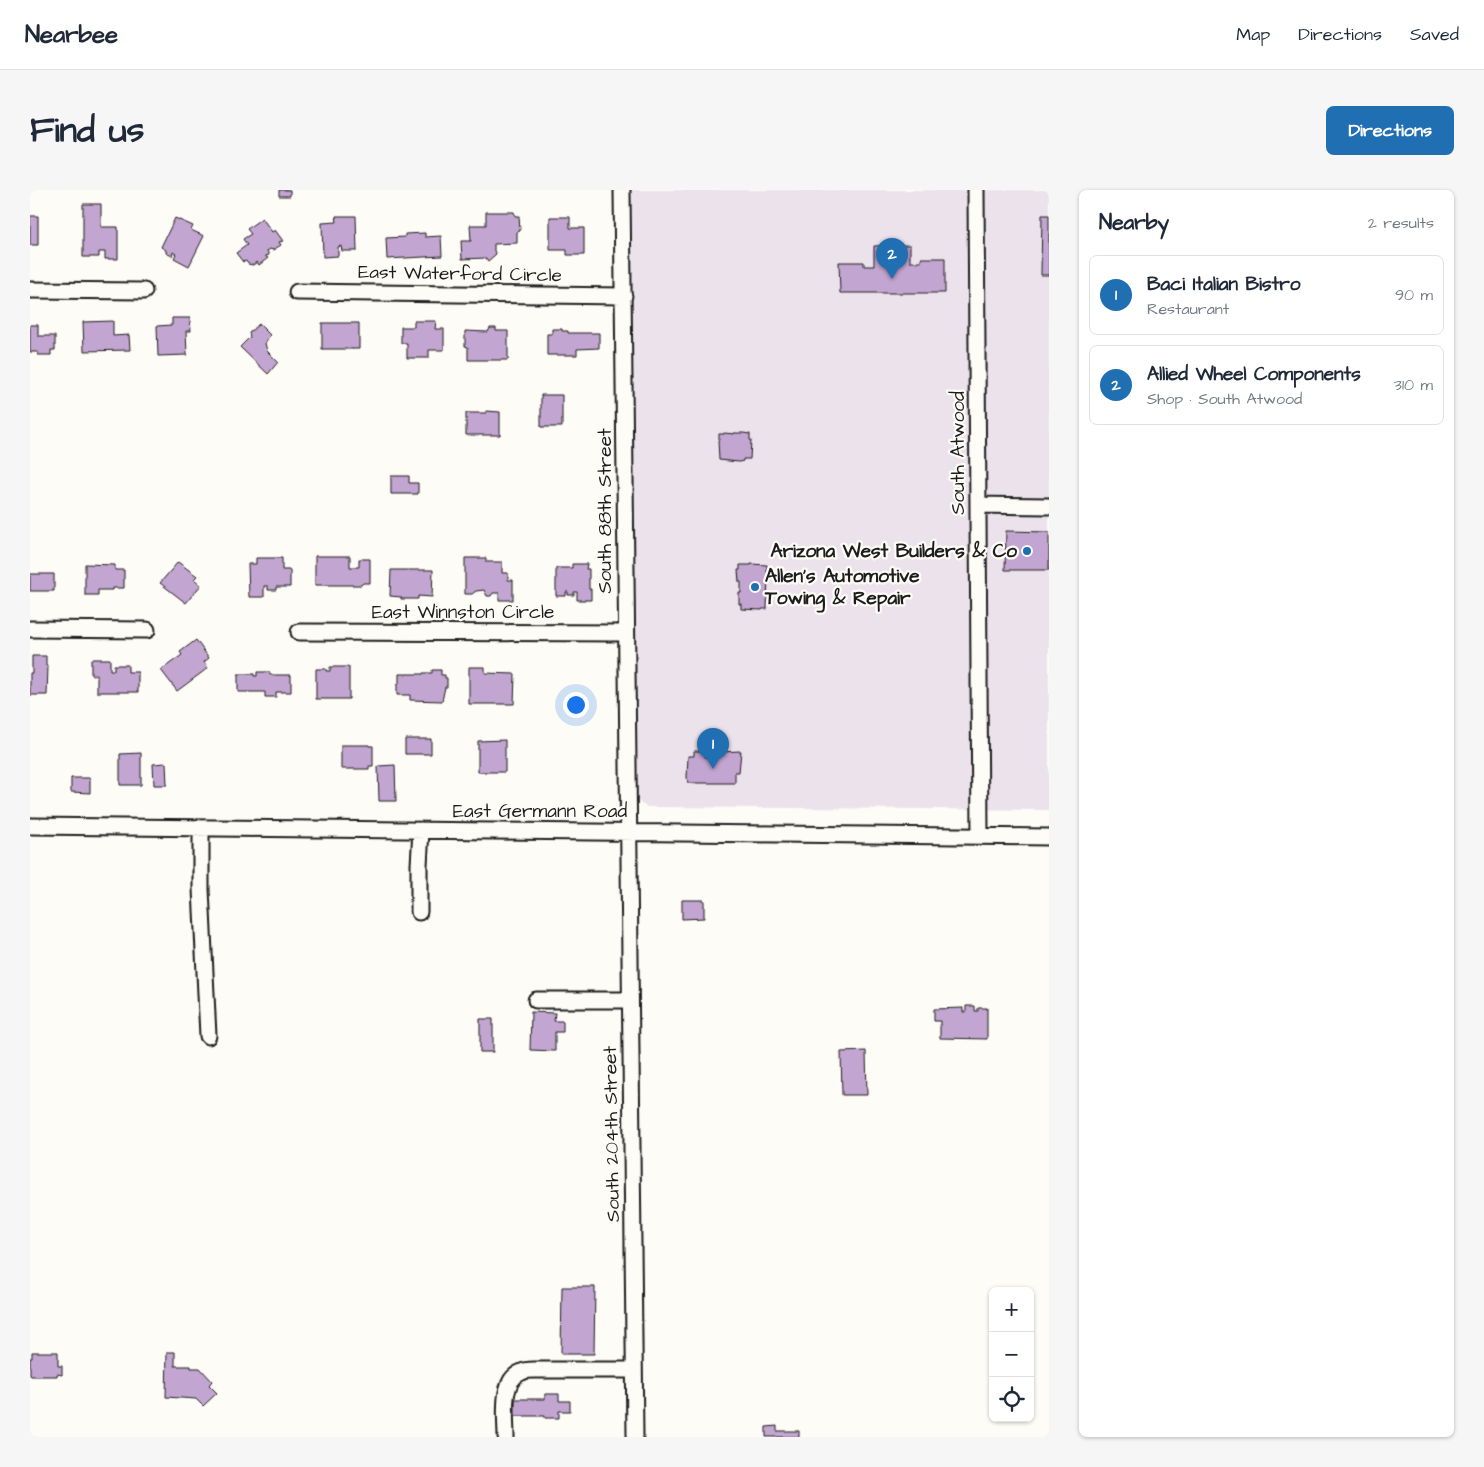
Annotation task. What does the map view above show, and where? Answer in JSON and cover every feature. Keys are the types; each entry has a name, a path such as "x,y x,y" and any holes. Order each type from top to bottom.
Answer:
{"street":[{"name":"South 88th Street","path":"622,190 628,831"},
{"name":"South Atwood","path":"976,190 980,836"},
{"path":"30,290 144,291"},
{"name":"East Waterford Circle","path":"297,292 624,296"},
{"path":"978,505 1049,506"},
{"path":"30,629 147,630"},
{"name":"East Winnston Circle","path":"299,632 626,633"},
{"name":"East Germann Road","path":"30,826 1049,837"},
{"path":"201,828 208,1036"},
{"path":"419,912 421,830"},
{"name":"South 204th Street","path":"628,831 635,1437"},
{"path":"536,1000 630,1000"},
{"path":"506,1437 506,1391 511,1380 520,1372 534,1370 634,1370"}],"shaded area":[{"path":"631,190 1049,190 1049,810 647,807 636,798 634,790"}],"building":[{"path":"279,190 290,190 290,196 279,196"},
{"path":"83,204 101,204 101,227 118,227 118,259 105,259 105,252 99,252 99,257 83,257"},
{"path":"486,212 514,212 515,216 519,216 520,231 517,232 517,243 494,244 496,254 488,261 486,258 462,259 461,241 471,241 470,225 486,225"},
{"path":"1042,215 1049,215 1049,275 1041,275"},
{"path":"30,216 38,216 38,245 30,245"},
{"path":"336,216 356,216 357,251 342,251 341,246 338,247 338,256 323,257 322,223 337,222"},
{"path":"550,217 570,217 570,228 584,228 584,255 567,255 567,250 550,250"},
{"path":"175,218 193,226 191,230 204,236 189,266 174,258 176,254 173,252 172,256 161,247"},
{"path":"262,218 272,232 275,230 283,241 279,242 281,245 273,250 267,251 269,255 265,256 268,258 259,265 257,262 253,265 248,264 246,261 243,262 236,253 247,245 243,239 251,234 247,229"},
{"path":"425,233 425,237 441,236 442,256 387,259 386,238 405,237 405,234"},
{"path":"910,245 910,262 921,262 921,258 945,258 945,293 840,293 839,262 864,262 864,266 874,266 874,246"},
{"path":"172,318 190,318 191,331 186,331 187,355 158,356 157,326 172,325"},
{"path":"113,321 113,336 129,335 130,350 84,351 83,322"},
{"path":"414,321 436,321 435,329 444,329 444,350 429,350 429,358 407,358 407,343 401,343 401,327 414,327"},
{"path":"322,323 359,323 359,349 322,349"},
{"path":"259,324 270,335 265,343 267,351 278,362 268,374 240,347 250,337 249,333"},
{"path":"30,325 38,325 38,336 55,336 55,350 51,350 51,355 38,355 38,352 30,352"},
{"path":"490,328 496,328 496,331 508,331 508,360 468,360 468,347 465,346 465,331 488,332"},
{"path":"552,329 562,329 562,331 568,331 568,333 599,333 599,348 577,349 577,355 547,355 547,334 552,334"},
{"path":"541,395 562,395 562,427 541,427"},
{"path":"486,411 500,412 500,435 466,435 466,413 486,413"},
{"path":"719,434 750,434 750,459 743,459 743,461 739,462 719,460"},
{"path":"391,476 409,476 409,483 418,483 418,494 391,494"},
{"name":"Arizona West Builders & Co","path":"1006,531 1049,532 1049,570 1005,570"},
{"path":"315,556 350,556 350,567 359,567 359,559 370,559 370,583 363,583 361,585 315,585"},
{"path":"256,558 282,558 282,570 290,570 290,587 276,587 276,590 268,590 268,586 264,586 264,597 249,597 248,564 256,564"},
{"path":"465,558 486,558 486,562 502,562 502,573 508,573 508,580 513,580 513,600 499,600 499,593 487,596 484,590 465,594"},
{"path":"178,562 197,576 194,579 201,585 186,603 160,583"},
{"path":"85,564 115,565 115,570 124,570 124,588 98,590 98,595 85,595"},
{"path":"572,564 587,564 586,569 589,569 591,600 577,600 577,592 574,592 574,595 568,595 568,592 566,592 566,596 556,596 556,568 572,568"},
{"name":"Allen's Automotive Towing & Repair","path":"740,565 767,565 767,609 741,609 741,604 739,604 741,582 739,582 738,570 740,570"},
{"path":"391,570 433,570 432,597 418,596 418,599 401,599 401,597 390,596"},
{"path":"30,574 54,574 54,591 30,591"},
{"path":"196,640 209,658 204,662 208,668 177,691 161,670 182,655 180,652"},
{"path":"32,656 46,656 46,666 48,666 47,695 30,695"},
{"path":"91,659 110,659 110,670 114,670 114,665 128,665 128,672 138,672 138,692 97,692 97,675 91,675"},
{"path":"330,667 349,667 349,699 316,699 316,669 330,671"},
{"path":"469,667 485,667 485,673 515,674 514,704 469,704"},
{"path":"432,670 441,670 441,675 445,675 445,678 447,678 447,687 445,687 442,701 410,700 410,695 397,695 399,674 432,673"},
{"path":"257,672 269,672 270,675 291,675 291,692 276,692 276,697 265,697 265,692 238,692 238,674 254,674 254,676 257,676"},
{"path":"405,739 431,739 431,754 405,754"},
{"path":"505,740 505,772 478,772 478,741"},
{"path":"341,745 373,746 373,766 369,766 369,769 341,769"},
{"path":"694,751 705,751 705,757 719,757 719,752 741,751 739,772 735,772 735,783 688,783 688,756 694,756"},
{"path":"141,753 141,785 120,785 120,754"},
{"path":"166,763 167,785 154,785 153,764"},
{"path":"395,765 396,801 379,801 378,766"},
{"path":"71,778 90,778 90,793 71,792"},
{"path":"682,900 704,900 704,918 682,919"},
{"path":"966,1006 975,1006 975,1011 978,1011 978,1008 987,1008 987,1039 940,1038 940,1021 934,1021 934,1009 963,1008 963,1012 966,1012"},
{"path":"531,1012 555,1013 554,1021 563,1021 563,1032 555,1032 555,1051 530,1050"},
{"path":"480,1019 493,1019 493,1052 480,1052"},
{"path":"866,1051 867,1095 842,1095 841,1052"},
{"path":"562,1287 595,1287 594,1354 561,1354"},
{"path":"32,1352 58,1352 58,1366 62,1366 62,1375 31,1376 30,1358 32,1358"},
{"path":"167,1352 175,1352 175,1366 200,1368 212,1381 209,1385 217,1393 203,1406 196,1399 166,1397"},
{"path":"545,1394 559,1394 559,1401 570,1401 570,1411 559,1411 559,1418 515,1416 515,1399 545,1399"},
{"path":"777,1426 777,1431 799,1431 799,1437 766,1437 766,1427"}],"place":[{"name":"Allied Wheel Components","path":"892,279"},
{"name":"Arizona West Builders & Co","path":"1027,551"},
{"name":"Allen's Automotive Towing & Repair","path":"755,587"},
{"name":"Baci Italian Bistro","path":"713,769"}]}
